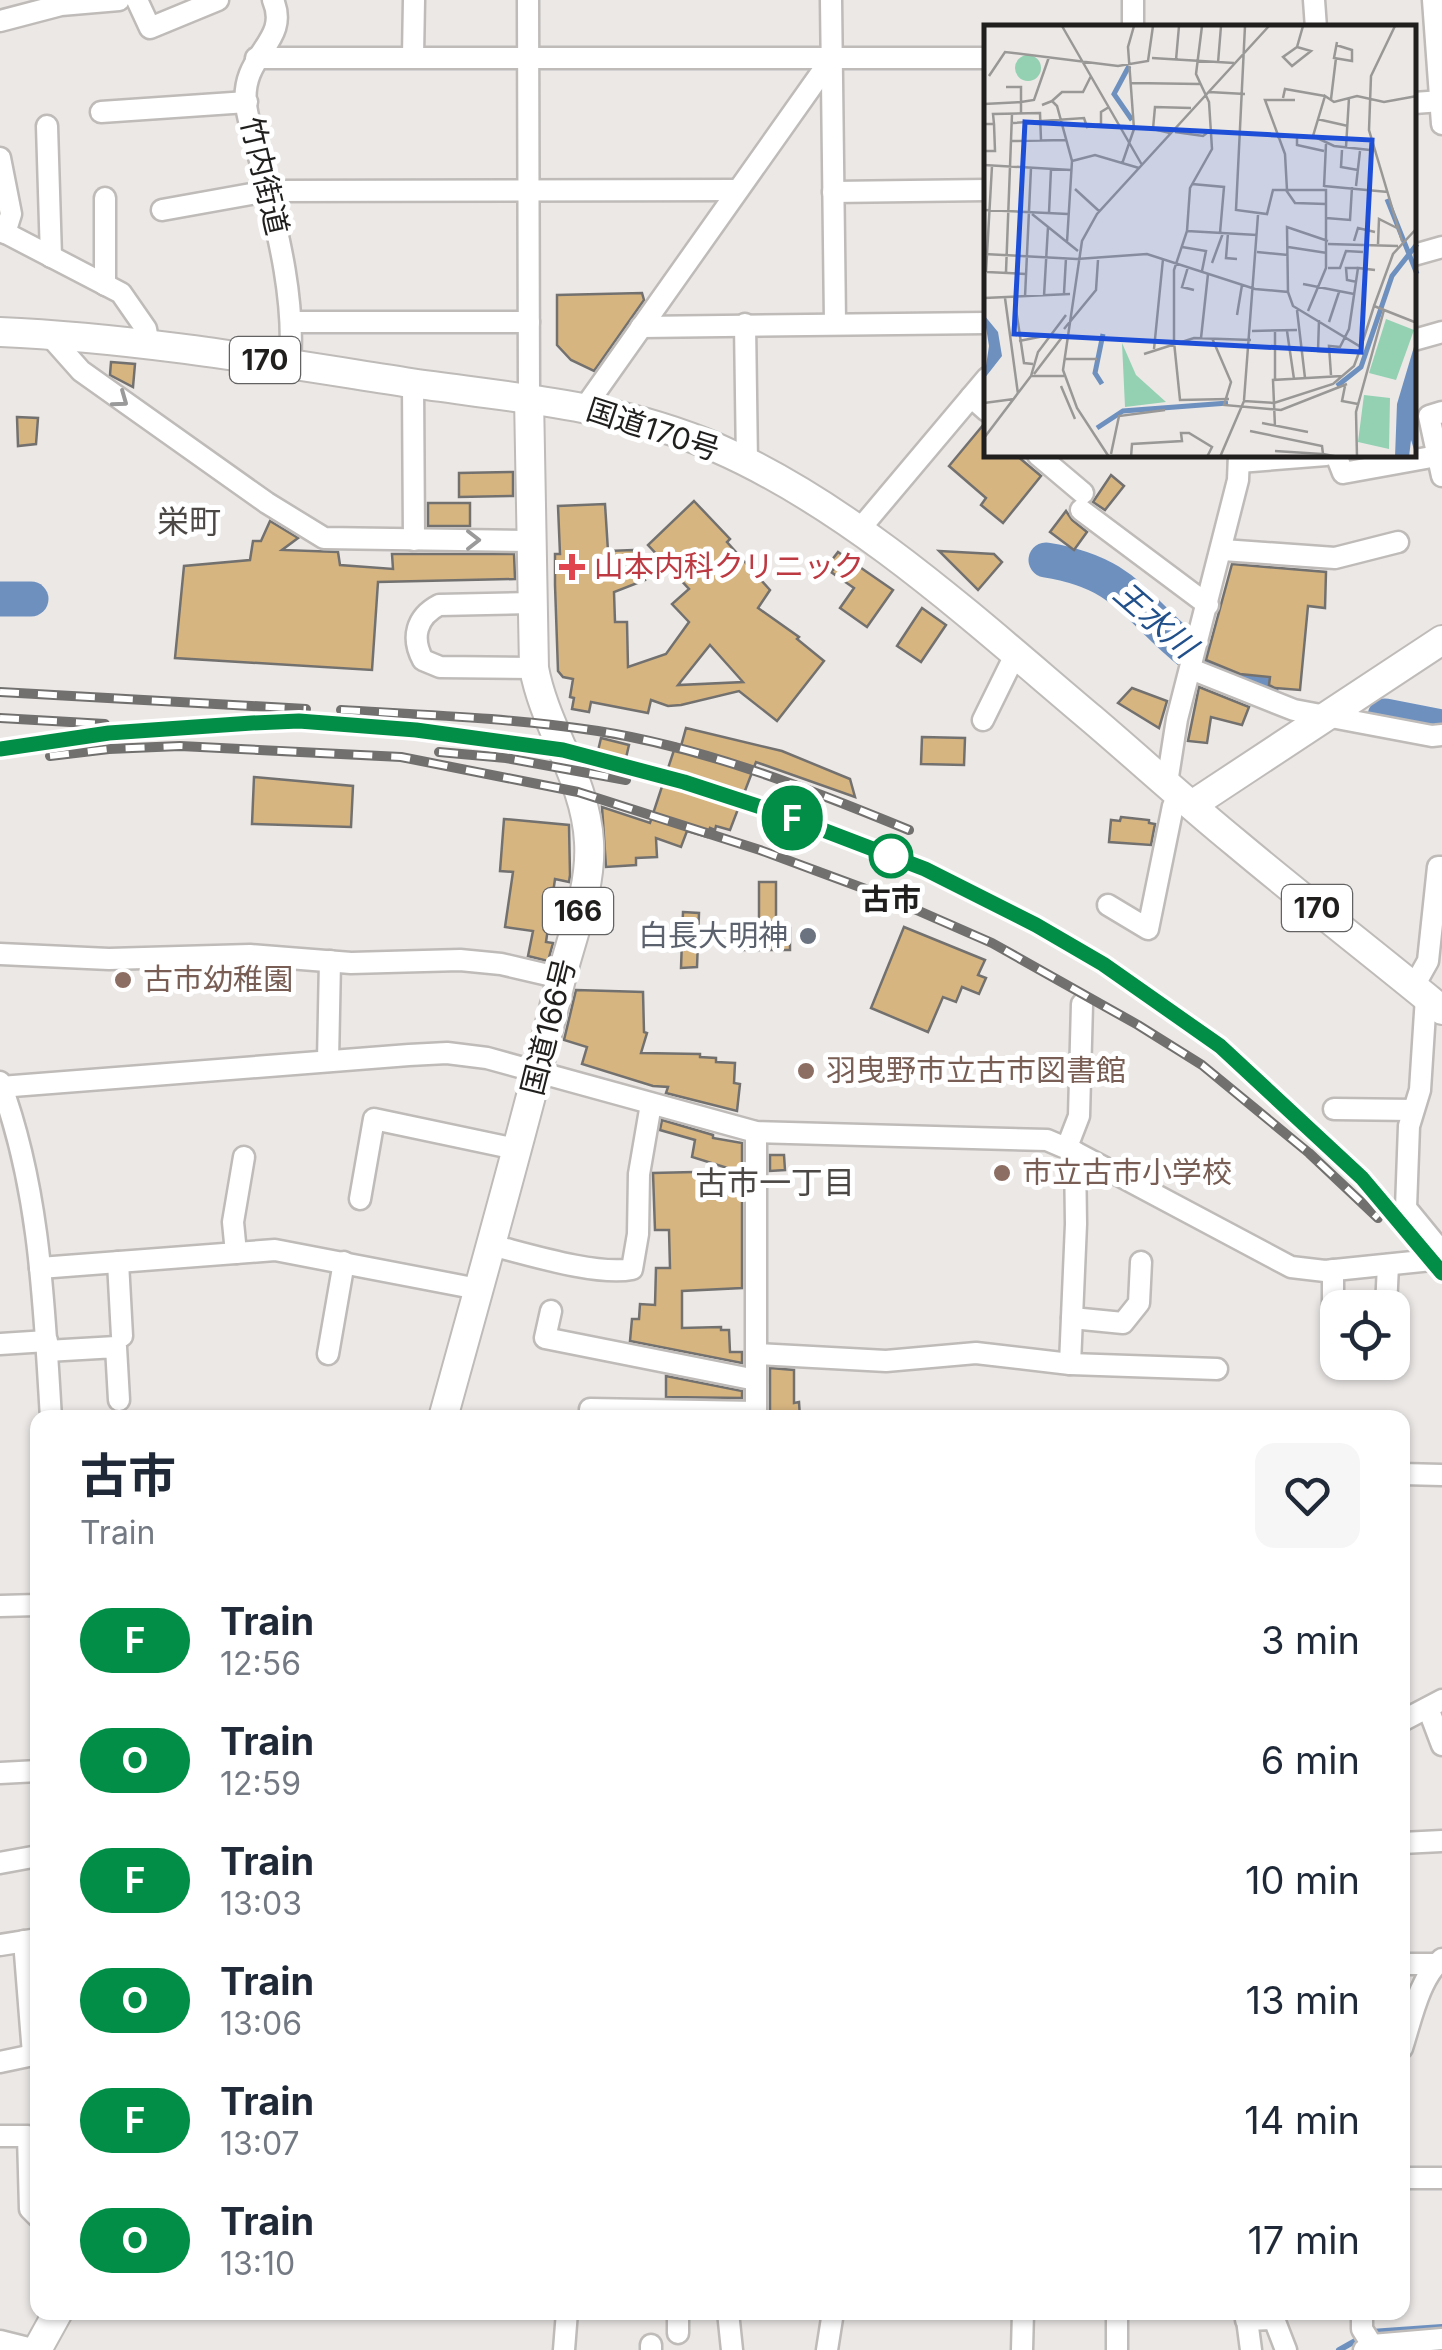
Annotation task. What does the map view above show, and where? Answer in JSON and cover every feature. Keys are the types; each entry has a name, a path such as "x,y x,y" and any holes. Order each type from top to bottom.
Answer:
{"highway":[{"name":"国道170号","path":"1,332 290,362 413,383 530,397 652,423 748,463 860,530 1427,998"},
{"name":"国道166号","path":"444,1410 538,1072 589,868 589,832 570,768 538,691 534,668 530,397"},
{"path":"1181,794 1324,716 1442,640"},
{"path":"36,2350 53,2320"}],"street":[{"path":"0,21 61,5 119,0"},
{"path":"138,0 150,28 218,0"},
{"name":"竹内街道","path":"272,0 278,12 275,35 246,78 247,102 281,242 293,323 290,362"},
{"path":"412,56 414,0"},
{"path":"528,0 530,397"},
{"path":"831,0 834,322"},
{"path":"1314,0 1316,25"},
{"path":"1433,0 1442,124"},
{"path":"256,58 984,58"},
{"path":"585,407 830,59"},
{"path":"101,112 247,102"},
{"path":"47,126 51,257"},
{"path":"0,158 10,214 3,232 121,293 146,329 149,346"},
{"path":"162,210 268,191 738,190"},
{"path":"832,192 984,190"},
{"path":"105,198 105,285"},
{"path":"1417,254 1442,246"},
{"path":"293,323 530,322"},
{"path":"641,327 984,322"},
{"path":"746,324 748,463"},
{"path":"1417,339 1442,332"},
{"path":"50,335 81,371 239,484 324,538 532,540"},
{"path":"413,383 414,540"},
{"path":"860,530 979,404"},
{"path":"1337,458 1342,473 1440,466 1428,416 1442,412"},
{"path":"1041,458 1082,502 1208,605"},
{"path":"1108,905 1148,929 1173,806 1181,794 1177,719 1222,550 1239,459"},
{"path":"1222,550 1336,566 1398,542"},
{"path":"533,603 439,605 425,612 416,626 416,649 423,660 440,667 534,668"},
{"path":"983,720 1016,655"},
{"path":"1193,660 1294,710 1442,735"},
{"path":"51,1410 40,1268 23,1158 1,1086 447,1053 487,1058 756,1132 1048,1140 1292,1267 1333,1270 1442,1255 1406,1208 1409,1126 1420,1090 1427,998 1435,962 1438,867 1442,868"},
{"path":"0,954 108,959 250,955 330,962 460,960 501,964 561,978"},
{"path":"328,1061 330,962"},
{"path":"1070,1364 1076,1224 1071,1150 1079,1116 1082,1004"},
{"path":"490,1245 574,1264 632,1269 638,1234 638,1174 652,1104"},
{"path":"1334,1109 1414,1110"},
{"path":"360,1199 374,1118 516,1149"},
{"path":"756,1132 756,1410"},
{"path":"236,1253 233,1222 244,1157"},
{"path":"40,1268 275,1250 478,1289"},
{"path":"118,1262 122,1336"},
{"path":"328,1354 344,1262"},
{"path":"1072,1318 1124,1323 1139,1303 1141,1262"},
{"path":"1387,1290 1388,1265"},
{"path":"1333,1270 1333,1290"},
{"path":"551,1311 545,1338 756,1380"},
{"path":"0,1344 116,1346 119,1400"},
{"path":"756,1354 886,1361 976,1353 1070,1364 1217,1370"},
{"path":"590,1410 618,1410"},
{"path":"1410,1474 1442,1475"},
{"path":"0,1606 30,1605"},
{"path":"1410,1717 1435,1704 1442,1745"},
{"path":"0,1773 30,1771"},
{"path":"1410,1842 1442,1841"},
{"path":"0,1862 30,1857"},
{"path":"0,1945 30,1940"},
{"path":"1410,1964 1439,1962"},
{"path":"1410,2024 1439,1962"},
{"path":"0,2062 30,2055"},
{"path":"0,2136 28,2136 30,2209"},
{"path":"1410,2178 1442,2178"},
{"path":"564,2350 566,2320"},
{"path":"729,2320 732,2350"},
{"path":"827,2350 831,2320"},
{"path":"1022,2350 1023,2320"},
{"path":"1117,2320 1117,2350"},
{"path":"1247,2320 1252,2350"},
{"path":"1274,2320 1286,2350"},
{"path":"1362,2320 1368,2348 1442,2338"},
{"path":"0,2341 36,2350"}],"building":[{"path":"642,293 644,300 594,371 571,360 557,345 557,295"},
{"path":"111,362 135,364 133,387 110,375"},
{"path":"17,417 38,418 36,444 18,446"},
{"path":"984,424 984,458 1020,458 1041,476 1003,523 981,505 986,498 949,466"},
{"path":"513,472 513,496 459,497 459,473"},
{"path":"1111,475 1124,486 1105,510 1093,502"},
{"path":"694,501 770,590 758,608 799,637 824,661 777,721 739,691 681,705 668,706 651,700 648,713 591,702 589,712 572,709 573,679 558,671 558,506 605,504 608,551 633,550 645,580 614,592 615,622 627,622 628,667 666,654 689,622 672,604 689,589 648,545","holes":["710,645 743,682 678,685"]},
{"path":"428,503 470,503 470,526 428,526"},
{"path":"1066,511 1087,532 1074,550 1050,532"},
{"path":"270,521 298,538 282,550 338,552 340,565 393,569 392,554 514,554 515,579 378,582 372,670 175,658 184,566 250,560 253,541 261,541"},
{"path":"939,551 994,554 1002,562 978,590"},
{"path":"838,552 893,590 867,627 840,608 854,588 831,572 834,569 828,565"},
{"path":"1232,564 1326,572 1325,608 1308,606 1300,690 1275,688 1269,685 1270,677 1240,674 1206,660"},
{"path":"922,608 946,625 921,662 897,646"},
{"path":"1199,687 1249,707 1242,725 1211,717 1207,743 1188,741"},
{"path":"1132,688 1167,701 1159,728 1118,703"},
{"path":"686,728 782,751 850,779 855,797 756,762 730,830 716,826 715,830 710,828 707,837 687,831 681,847 656,838 657,857 636,858 636,865 606,867 602,807 650,823 676,744 681,746"},
{"path":"922,737 965,738 964,765 921,764"},
{"path":"601,738 629,745 625,762 597,755"},
{"path":"254,777 353,786 351,827 252,824"},
{"path":"1121,817 1155,824 1151,845 1109,842 1111,820 1120,821"},
{"path":"504,819 569,825 569,882 555,879 546,942 553,943 548,961 528,956 533,931 505,927 513,872 500,871"},
{"path":"759,882 776,882 776,928 790,928 790,950 743,950 743,926 759,926"},
{"path":"683,912 699,913 697,967 681,968"},
{"path":"904,927 985,960 978,975 986,978 979,994 962,987 956,1002 943,997 928,1032 871,1008"},
{"path":"576,990 643,992 647,1033 641,1053 700,1054 716,1058 716,1062 735,1063 734,1083 740,1084 737,1111 666,1093 668,1087 582,1064 587,1047 564,1040"},
{"path":"662,1120 713,1138 742,1143 742,1288 682,1291 682,1328 729,1330 730,1352 742,1352 742,1363 630,1341 632,1319 639,1319 640,1304 655,1305 656,1268 670,1268 669,1230 655,1230 653,1173 737,1171 692,1157 695,1140 660,1130"},
{"path":"770,1155 784,1155 785,1170 770,1171"},
{"path":"770,1368 794,1370 794,1403 799,1402 800,1410 770,1410"},
{"path":"666,1376 742,1391 742,1398 666,1397"}],"waterway":[{"name":"王水川","path":"1046,560 1073,566 1112,583 1192,654 1261,688"},
{"name":"王水川","path":"0,599 31,599"},
{"name":"王水川","path":"1385,716 1442,727"},
{"path":"1339,2350 1371,2332 1442,2327"}],"railway":[{"path":"0,692 306,709"},
{"path":"341,710 534,723 638,738 756,772 909,830"},
{"path":"0,718 105,724"},
{"path":"0,749 109,733 299,721 454,734 563,750 776,812 925,869 1036,925 1103,965 1220,1046 1362,1178 1442,1273"},
{"path":"50,756 180,746 401,757 578,792 760,850 887,897 992,943 1138,1025 1202,1065 1309,1153 1378,1218"},
{"path":"439,752 506,758 626,780"}],"train":[{"name":"F","path":"0,749 109,733 252,723 299,721 416,730 563,750 684,782 776,812 925,869 1103,964 1220,1046 1362,1178 1442,1273"}],"place":[{"name":"山本内科クリニック","path":"572,567"},
{"name":"古市","path":"891,856"},
{"name":"白長大明神","path":"808,936"},
{"name":"古市幼稚園","path":"123,980"},
{"name":"羽曳野市立古市図書館","path":"806,1071"},
{"name":"市立古市小学校","path":"1002,1173"}],"district":[{"name":"栄町","path":"189,522"},
{"name":"古市一丁目","path":"775,1183"}]}
